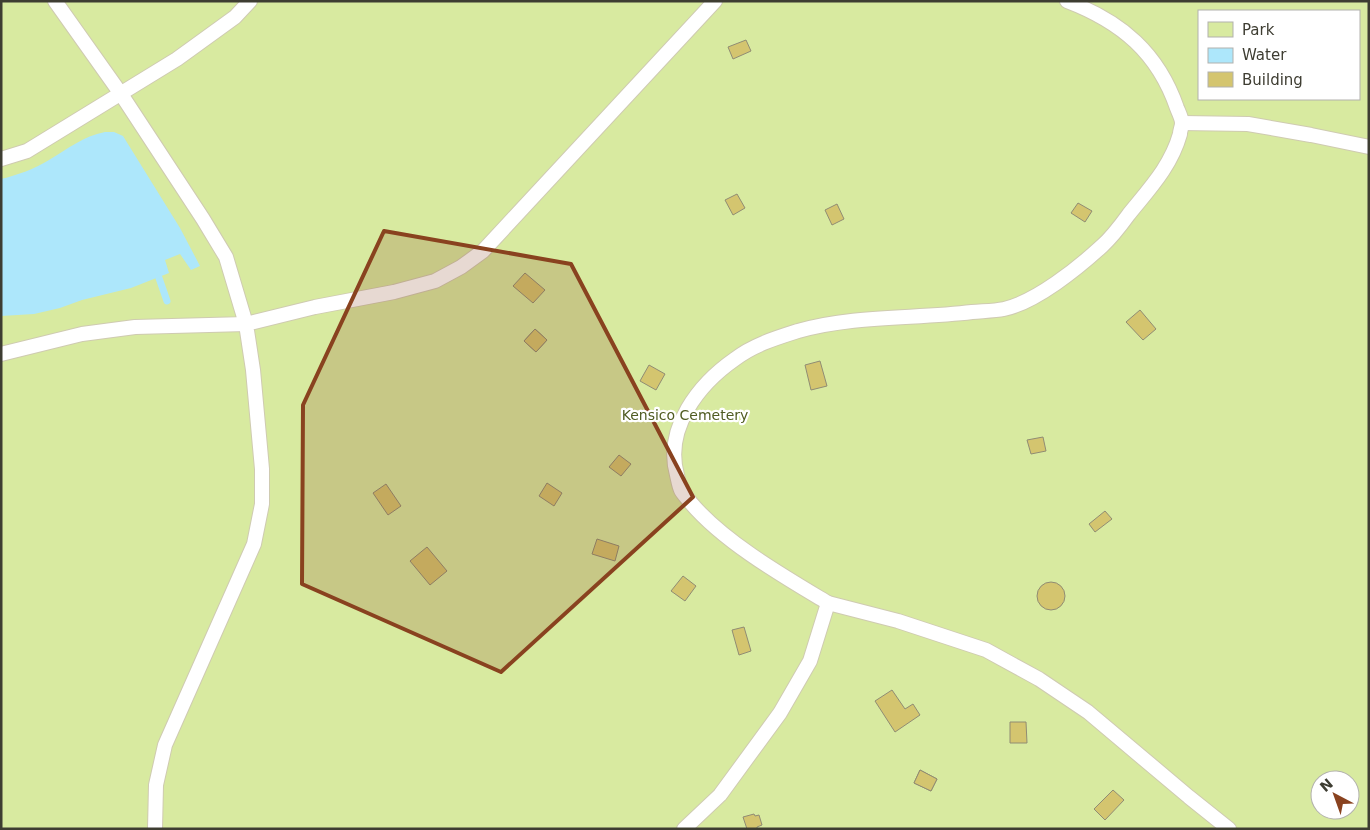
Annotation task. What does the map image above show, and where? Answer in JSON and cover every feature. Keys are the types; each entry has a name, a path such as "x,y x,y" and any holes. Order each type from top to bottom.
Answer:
{"lane":[{"path":"55,1 121,94 226,257 246,324 253,370 262,469 262,504 254,544 166,745 156,785 155,829"},
{"path":"1,159 27,151 177,59 228,23 250,1"},
{"path":"1,354 82,334 135,327 246,324 435,281 461,267 483,251 715,1"},
{"path":"1067,1 1085,8 1118,28 1146,51 1160,68 1182,123 1175,151 1160,177 1104,244 1071,272 1042,293 1006,309 836,323 799,331 762,344 736,358 712,378 695,396 683,416 675,441 674,465 682,491 702,516 733,542 799,586 828,603 898,621 986,650 1039,679 1088,712 1189,798 1229,829"},
{"path":"1182,123 1248,124 1369,147"},
{"path":"684,829 720,795 780,713 810,661 828,603"}],"highlighted area":[{"path":"384,231 571,264 693,497 501,672 302,584 303,405"}],"green space":[{"name":"Kensico Cemetery","path":"1,1 1369,1 1369,829 1,829"}],"water":[{"path":"105,132 114,132 123,136 180,228 200,266 191,270 180,254 165,260 169,273 131,288 34,314 1,316 1,179 32,169 83,140"}],"building":[{"path":"746,40 751,51 733,59 728,47"},
{"path":"737,194 745,208 733,215 725,200"},
{"path":"1078,203 1092,211 1085,222 1071,213"},
{"path":"837,204 844,219 832,225 825,210"},
{"path":"525,273 545,290 533,303 513,286"},
{"path":"1140,310 1156,329 1143,340 1126,322"},
{"path":"535,329 547,340 536,352 524,341"},
{"path":"535,329 547,340 536,352 524,341"},
{"path":"820,361 827,386 811,390 805,365"},
{"path":"649,365 665,374 656,390 640,381"},
{"path":"1043,437 1046,451 1031,454 1027,440"},
{"path":"619,455 631,464 621,476 609,467"},
{"path":"547,483 562,493 554,506 539,496"},
{"path":"386,484 401,506 388,515 373,493"},
{"path":"1105,511 1112,519 1095,532 1089,524"},
{"path":"597,539 619,546 615,561 592,554"},
{"path":"427,547 447,571 430,585 410,561"},
{"path":"683,576 696,586 685,601 671,591"},
{"path":"1051,582 1061,586 1065,596 1061,606 1051,610 1041,606 1037,596 1041,586"},
{"path":"744,627 751,651 739,655 732,630"},
{"path":"892,690 905,709 913,704 920,715 895,732 875,701"},
{"path":"1010,722 1026,722 1027,743 1010,743"},
{"path":"920,770 937,779 931,791 914,783"},
{"path":"920,770 937,779 931,791 914,783"},
{"path":"1113,790 1124,800 1105,820 1094,809"},
{"path":"754,814 755,816 759,815 762,825 757,827 757,829 747,829 743,817"}],"waterway":[{"path":"159,278 167,301"}]}
